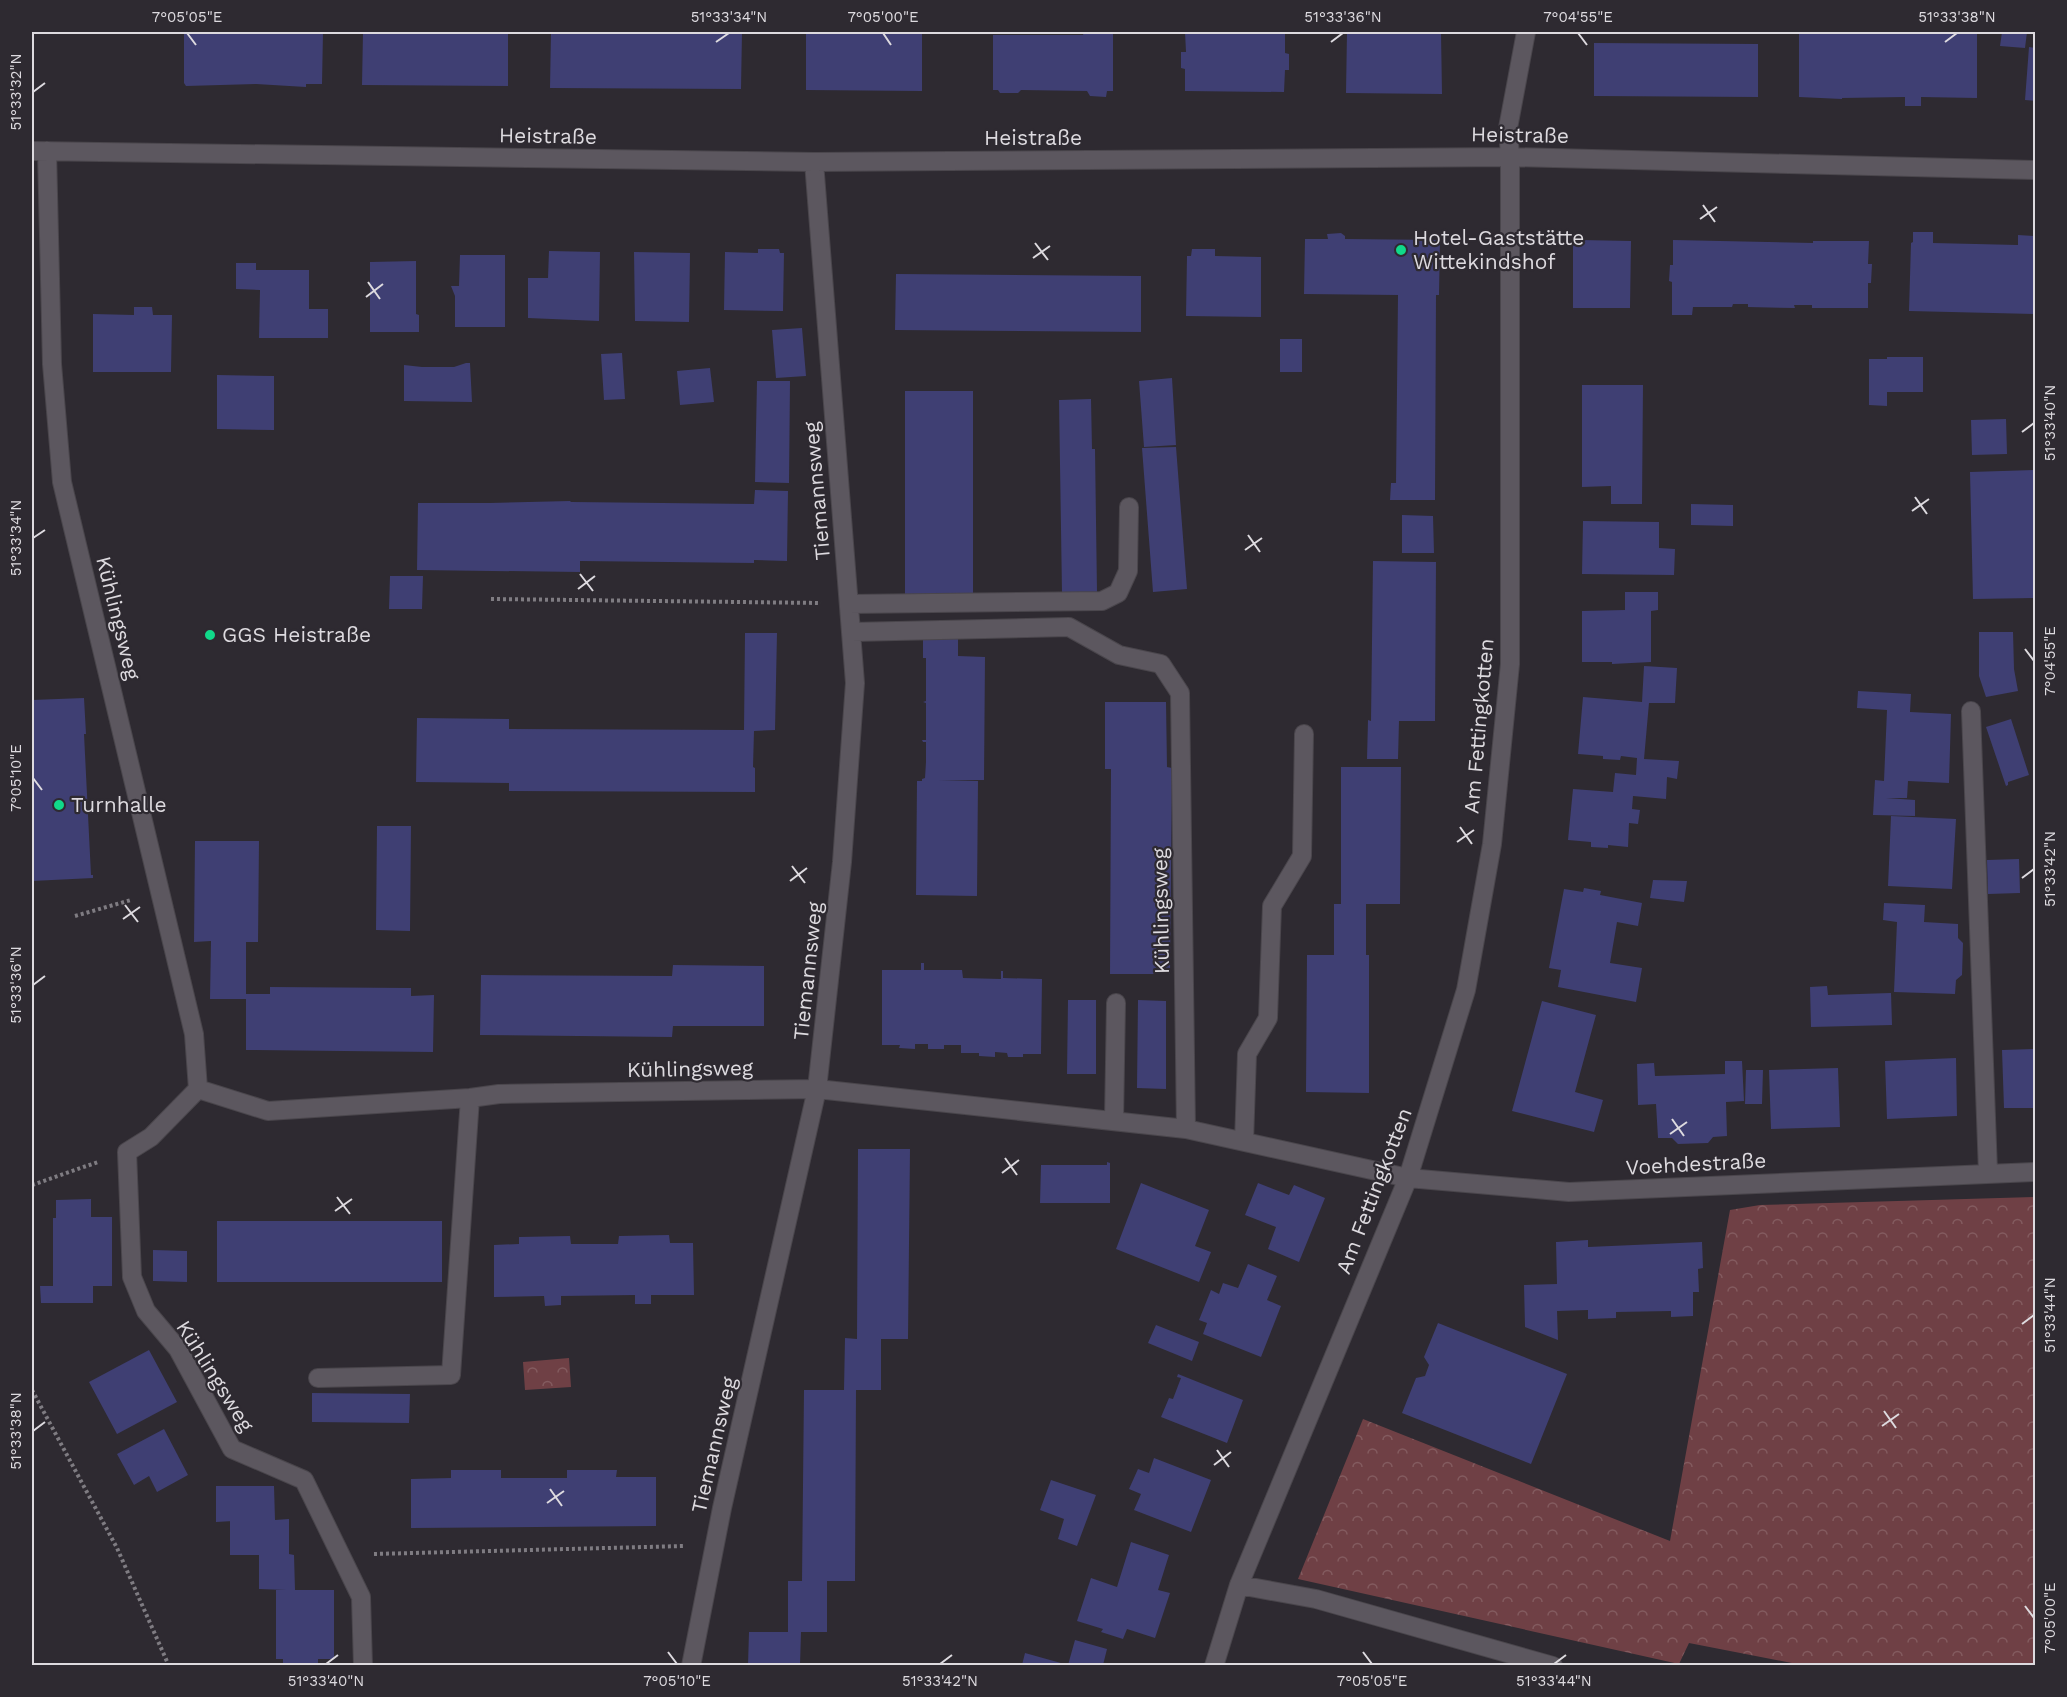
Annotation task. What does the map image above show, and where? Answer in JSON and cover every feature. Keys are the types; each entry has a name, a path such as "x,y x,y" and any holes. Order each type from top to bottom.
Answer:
{"street":[{"name":"Am Fettingkotten","path":"1214,1665 1239,1586 1408,1178 1466,990 1492,844 1510,664 1510,157 1508,128 1526,32"},
{"name":"Heistraße","path":"39,151 814,162 1510,157 2036,170"},
{"name":"Kühlingsweg","path":"39,151 62,483 194,1034 198,1089 268,1111 470,1098 499,1094 817,1089 1186,1129 1408,1178"},
{"name":"Tiemannsweg","path":"691,1665 714,1546 817,1089 842,862 855,683 814,162"},
{"path":"849,604 1102,601 1118,593 1128,571 1129,507"},
{"name":"Kühlingsweg","path":"852,632 1069,627 1119,655 1161,664 1180,693 1186,1129"},
{"path":"1971,711 1988,1172"},
{"path":"1244,1142 1247,1054 1268,1018 1272,906 1302,856 1304,734"},
{"path":"1114,1121 1116,1003"},
{"path":"127,1152 151,1137 198,1089"},
{"path":"318,1378 451,1375 470,1098"},
{"name":"Kühlingsweg","path":"127,1152 132,1277 146,1311 178,1349 232,1449 304,1480 361,1597 363,1665"},
{"name":"Voehdestraße","path":"1408,1178 1569,1192 1988,1172 2036,1172"},
{"path":"1239,1586 1316,1599 1553,1665"}],"path":[{"path":"490,599 849,604"},
{"path":"75,916 161,892"},
{"path":"32,1185 127,1152"},
{"path":"32,1390 117,1548 169,1665"},
{"path":"340,1555 714,1546"}],"green space":[{"path":"2035,1197 2035,1665 1802,1665 1689,1643 1679,1664 1298,1579 1363,1419 1670,1541 1730,1210 1760,1205"},
{"path":"569,1358 571,1387 525,1390 523,1362"}],"building":[{"path":"184,32 323,32 322,84 306,84 306,87 256,84 186,86 184,83"},
{"path":"363,32 508,32 508,86 362,85"},
{"path":"551,32 742,32 741,89 550,88"},
{"path":"806,32 922,32 922,91 806,90"},
{"path":"1084,32 1113,32 1113,91 1107,91 1106,97 1090,96 1087,91 1021,90 1018,93 1000,93 998,90 993,90 993,35 1083,35"},
{"path":"1185,32 1285,32 1285,53 1289,54 1289,70 1285,70 1284,92 1185,91 1185,69 1181,68 1181,52 1186,52"},
{"path":"1347,32 1441,32 1442,94 1346,93"},
{"path":"1799,32 1977,32 1977,98 1921,97 1921,106 1905,106 1905,97 1842,99 1799,97"},
{"path":"2002,32 2027,32 2025,48 2000,46"},
{"path":"1594,43 1758,44 1758,97 1594,96"},
{"path":"2029,47 2036,48 2036,101 2025,100"},
{"path":"1913,232 1933,232 1933,243 2018,245 2018,235 2036,236 2036,314 1909,311"},
{"path":"1341,233 1345,239 1440,240 1439,295 1436,295 1435,500 1390,500 1391,483 1396,483 1398,295 1304,294 1305,239 1328,239 1327,234"},
{"path":"1580,240 1631,241 1630,308 1573,308 1573,245"},
{"path":"1673,240 1813,243 1813,241 1869,241 1868,264 1872,264 1871,283 1868,283 1868,308 1812,308 1812,305 1794,305 1795,308 1748,307 1748,304 1733,304 1732,307 1693,307 1692,315 1672,315 1672,282 1669,281 1670,265 1673,265"},
{"path":"758,249 779,249 780,253 784,253 783,311 724,310 725,252 758,253"},
{"path":"1192,249 1215,249 1215,256 1261,257 1261,317 1186,316 1187,256 1191,256"},
{"path":"549,251 600,252 599,321 528,318 528,278 548,278"},
{"path":"634,252 690,253 689,322 635,321"},
{"path":"460,255 505,255 505,327 455,327 455,296 451,286 459,286"},
{"path":"416,261 416,314 419,315 419,332 370,332 370,262"},
{"path":"236,263 256,263 256,270 309,270 309,309 328,309 328,338 259,338 260,290 236,289"},
{"path":"896,274 1141,276 1141,332 895,330"},
{"path":"134,307 152,307 153,315 172,315 171,372 93,372 93,314 134,315"},
{"path":"802,328 806,376 776,378 772,330"},
{"path":"1280,339 1302,339 1302,372 1280,372"},
{"path":"622,353 625,399 604,400 601,354"},
{"path":"1887,357 1923,357 1923,392 1887,392 1887,406 1869,405 1869,359 1887,359"},
{"path":"470,363 472,402 404,401 404,365 454,367"},
{"path":"710,368 714,402 680,405 677,371"},
{"path":"217,375 274,376 274,430 217,429"},
{"path":"1172,378 1176,445 1144,447 1139,381"},
{"path":"757,381 790,381 789,483 755,482"},
{"path":"1582,385 1643,385 1642,504 1611,504 1611,486 1582,487"},
{"path":"905,391 973,391 973,595 905,595"},
{"path":"1091,399 1092,449 1095,449 1097,592 1062,593 1059,400"},
{"path":"2006,419 2007,454 1972,455 1971,420"},
{"path":"1176,447 1187,589 1153,592 1142,448"},
{"path":"2036,470 2036,598 1973,599 1970,472"},
{"path":"755,490 788,491 787,561 754,560 754,563 580,561 580,572 417,570 418,503 570,501 754,504"},
{"path":"1691,504 1733,505 1733,526 1691,525"},
{"path":"1402,515 1433,516 1434,553 1402,553"},
{"path":"1583,521 1659,522 1659,548 1675,549 1674,575 1582,574"},
{"path":"1373,561 1436,562 1435,721 1399,721 1398,759 1367,759 1368,720 1371,721"},
{"path":"390,576 423,576 422,609 389,609"},
{"path":"1625,592 1658,592 1658,610 1651,611 1651,662 1612,664 1612,662 1582,662 1582,611 1625,610"},
{"path":"1979,632 2013,632 2014,669 2018,691 1986,697 1979,676"},
{"path":"745,633 777,633 775,730 754,731 755,792 509,791 509,783 416,782 417,718 509,719 509,729 744,730"},
{"path":"923,639 958,639 958,656 985,657 984,780 939,780 978,781 977,896 916,895 917,781 925,778 926,762 926,742 922,740 926,740 926,703 923,702 926,701 926,658 923,658"},
{"path":"1644,666 1677,668 1675,703 1649,703 1644,759 1679,761 1677,779 1667,777 1666,799 1633,796 1632,809 1640,810 1638,824 1629,823 1628,847 1608,845 1608,848 1591,847 1591,842 1568,840 1573,789 1613,792 1615,773 1636,775 1637,758 1621,756 1620,760 1603,759 1603,756 1578,754 1583,697 1642,702"},
{"path":"1858,691 1911,694 1910,712 1951,714 1949,783 1908,781 1907,798 1886,798 1915,800 1915,816 1873,815 1875,780 1884,781 1887,710 1857,708"},
{"name":"Turnhalle","path":"84,698 91,875 93,878 32,881 32,700"},
{"path":"1105,702 1166,702 1167,767 1172,768 1170,974 1110,974 1111,769 1105,769"},
{"path":"2011,719 2029,775 2008,782 2006,786 1986,727"},
{"path":"1341,767 1401,767 1400,904 1366,904 1366,955 1369,955 1369,1093 1306,1092 1307,955 1334,955 1334,904 1341,904"},
{"path":"1891,816 1956,819 1952,889 1888,886"},
{"path":"377,826 411,826 410,931 376,930"},
{"path":"195,841 259,841 258,942 246,942 246,994 270,994 270,987 411,988 411,996 434,995 433,1052 246,1050 246,999 210,999 211,941 194,942"},
{"path":"2019,859 2020,893 1988,894 1987,860"},
{"path":"1653,880 1687,881 1684,902 1650,898"},
{"path":"1584,888 1601,891 1600,895 1642,903 1638,926 1617,922 1610,963 1642,968 1636,1002 1558,987 1561,970 1549,968 1564,889 1583,892"},
{"path":"1884,903 1925,905 1924,922 1958,924 1958,938 1963,943 1962,975 1956,980 1955,994 1894,992 1897,922 1883,920"},
{"path":"921,963 924,963 924,970 962,970 963,978 1001,979 1001,971 1003,971 1003,978 1042,979 1041,1054 1008,1057 1007,1053 995,1052 995,1057 979,1056 979,1053 961,1053 961,1045 944,1045 944,1049 928,1049 928,1044 915,1044 915,1049 899,1048 900,1045 882,1045 882,970 921,970"},
{"path":"673,965 764,966 764,1026 673,1026 672,1037 480,1035 481,975 672,976"},
{"path":"1827,986 1828,995 1891,993 1892,1025 1811,1027 1810,987"},
{"path":"1068,1000 1096,1000 1096,1074 1067,1074"},
{"path":"1138,1000 1166,1001 1166,1089 1137,1088"},
{"path":"1542,1001 1596,1015 1575,1092 1603,1100 1594,1132 1512,1111"},
{"path":"2036,1049 2036,1108 2004,1108 2002,1050"},
{"path":"1956,1058 1957,1116 1887,1119 1885,1061"},
{"path":"1725,1061 1742,1061 1744,1101 1726,1102 1727,1136 1713,1137 1708,1143 1678,1144 1672,1138 1658,1138 1656,1104 1638,1105 1637,1064 1654,1063 1655,1076 1725,1074"},
{"path":"1838,1068 1840,1127 1771,1129 1769,1070"},
{"path":"1746,1070 1763,1070 1762,1104 1745,1104"},
{"path":"858,1149 910,1149 908,1339 881,1339 881,1390 856,1390 855,1581 827,1581 827,1632 801,1632 800,1665 748,1665 749,1632 788,1632 788,1581 802,1581 804,1390 844,1390 845,1338 857,1339"},
{"path":"1107,1162 1110,1163 1110,1203 1040,1203 1041,1165 1107,1165"},
{"path":"1141,1183 1209,1210 1195,1246 1211,1252 1199,1282 1116,1249"},
{"path":"1258,1183 1289,1195 1294,1185 1325,1198 1299,1262 1268,1249 1276,1227 1245,1215"},
{"path":"91,1199 91,1217 112,1217 112,1286 93,1286 93,1303 41,1303 40,1286 53,1286 53,1218 56,1218 56,1200"},
{"path":"217,1221 442,1221 442,1282 217,1282"},
{"path":"669,1235 670,1243 693,1243 694,1295 651,1295 651,1304 635,1304 635,1295 561,1296 561,1305 545,1306 544,1296 494,1297 494,1245 519,1244 519,1237 570,1236 571,1244 618,1244 619,1236"},
{"path":"1588,1240 1588,1247 1702,1242 1703,1268 1698,1269 1699,1292 1693,1292 1693,1316 1671,1317 1671,1311 1616,1312 1616,1318 1588,1319 1588,1310 1557,1311 1558,1340 1525,1327 1524,1285 1557,1284 1556,1242"},
{"path":"153,1250 187,1251 187,1282 153,1281"},
{"path":"1248,1264 1277,1276 1267,1300 1281,1306 1261,1357 1203,1334 1207,1323 1199,1320 1211,1290 1219,1294 1223,1283 1238,1288"},
{"path":"1438,1323 1567,1374 1531,1464 1402,1413 1416,1378 1425,1376 1429,1365 1424,1357"},
{"path":"1156,1325 1199,1342 1192,1361 1148,1343"},
{"path":"149,1350 177,1402 117,1434 89,1382"},
{"path":"1178,1374 1243,1400 1227,1443 1161,1417 1169,1398 1173,1399 1181,1378 1177,1377"},
{"path":"312,1393 410,1394 409,1423 312,1422"},
{"path":"164,1429 188,1475 157,1492 149,1476 134,1485 117,1454"},
{"path":"1154,1458 1211,1480 1191,1532 1134,1510 1141,1494 1129,1489 1138,1469 1149,1473"},
{"path":"451,1470 501,1470 501,1478 567,1478 567,1470 617,1470 616,1477 656,1477 656,1526 411,1528 411,1479 451,1478"},
{"path":"1051,1480 1096,1495 1077,1546 1058,1539 1064,1519 1040,1510"},
{"path":"216,1486 274,1486 275,1520 289,1519 289,1554 294,1555 295,1590 334,1590 334,1659 318,1659 318,1665 283,1665 283,1659 276,1659 276,1590 286,1590 259,1589 259,1555 230,1555 230,1521 216,1522"},
{"path":"1131,1542 1169,1555 1158,1590 1170,1593 1155,1638 1127,1629 1123,1639 1101,1632 1103,1629 1077,1621 1091,1578 1117,1587"},
{"path":"1075,1640 1107,1649 1103,1665 1068,1665"},
{"path":"1025,1653 1068,1665 1022,1665"}],"place":[{"name":"Hotel-Gaststätte Wittekindshof","path":"1401,250"},
{"name":"GGS Heistraße","path":"210,635"},
{"name":"Turnhalle","path":"59,805"}]}
